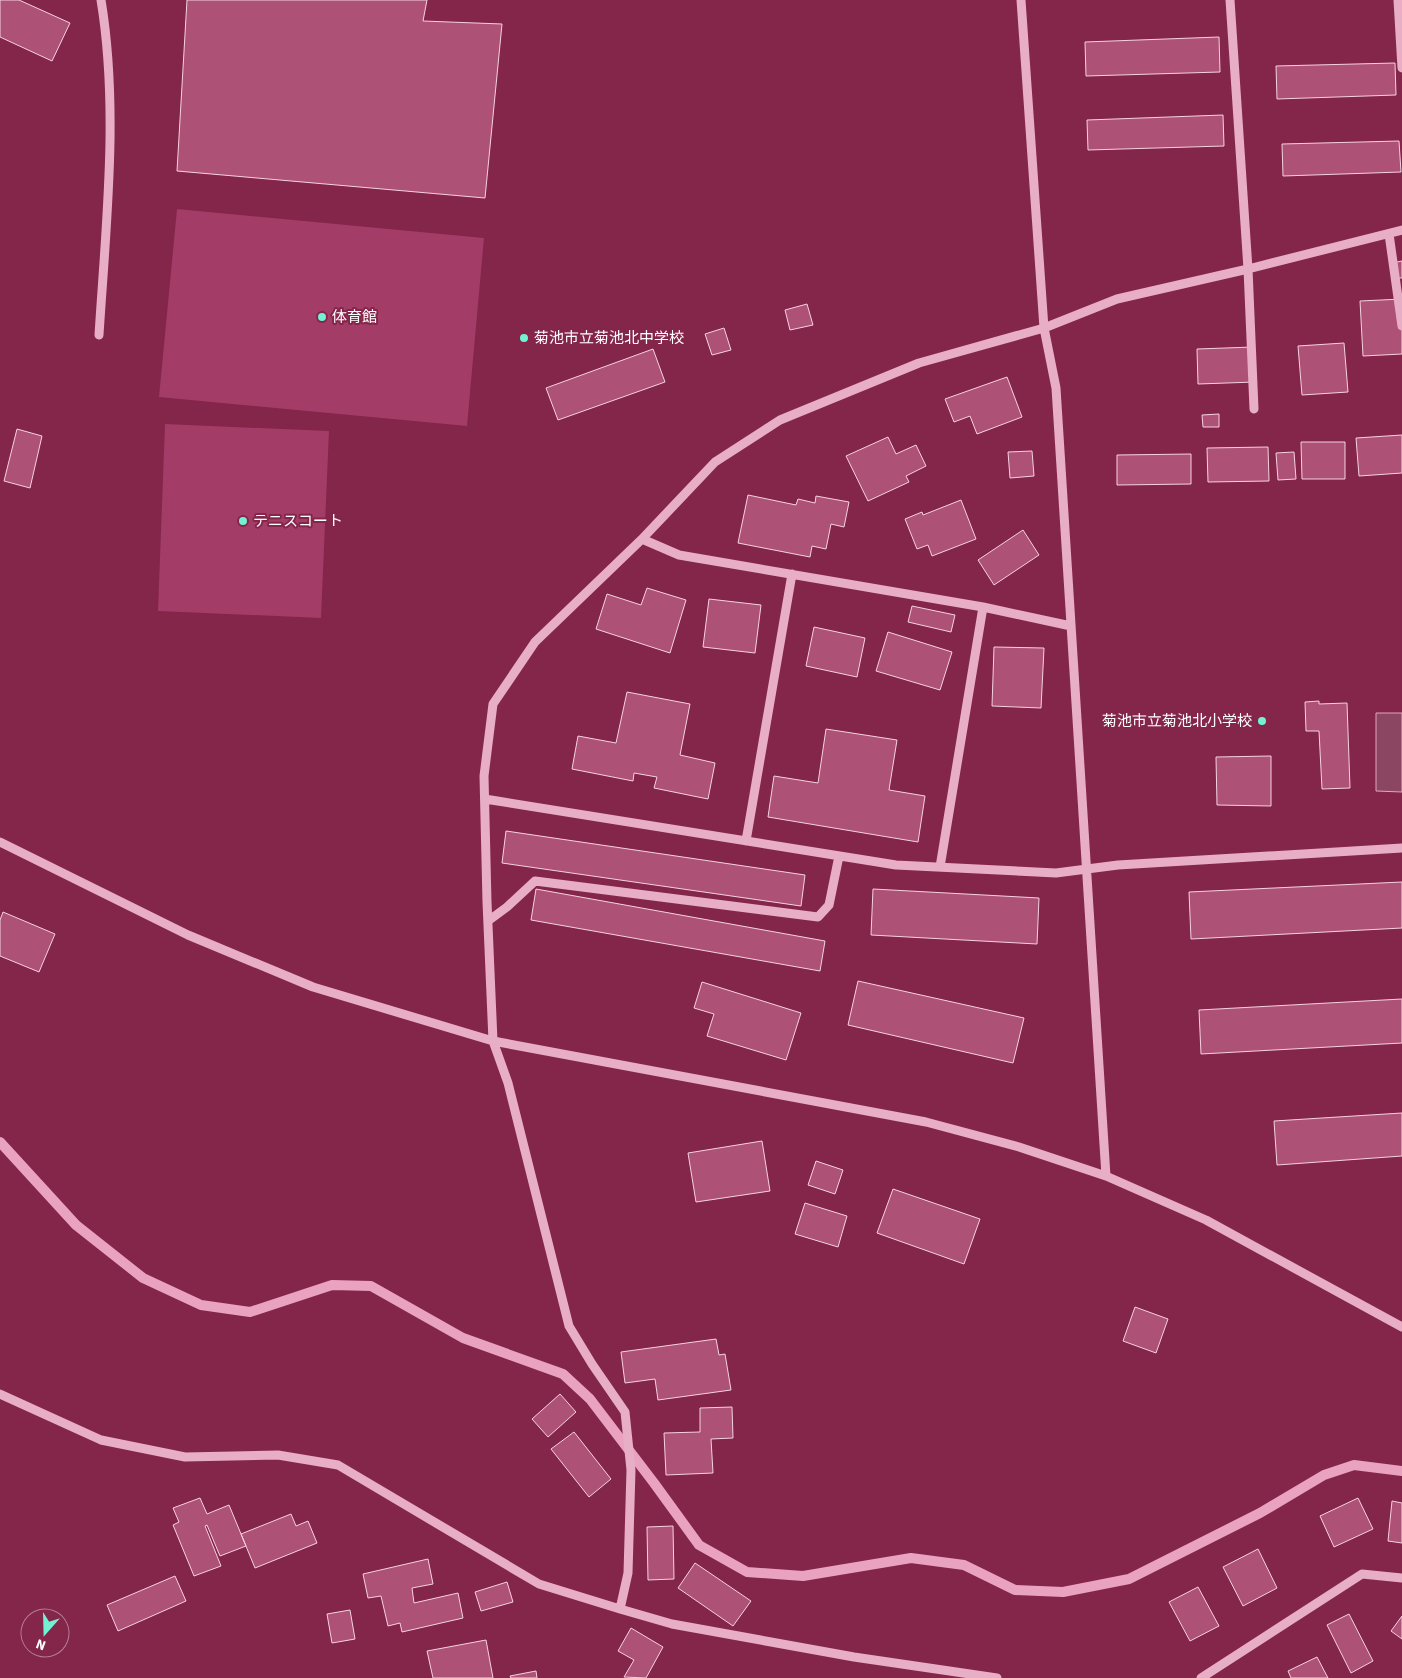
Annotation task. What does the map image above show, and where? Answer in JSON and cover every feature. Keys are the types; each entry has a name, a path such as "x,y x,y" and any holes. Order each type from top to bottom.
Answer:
{"street":[{"path":"99,334 110,95 101,0"},
{"path":"1021,0 1044,328 1056,388 1106,1176"},
{"path":"1230,0 1248,269 1254,410"},
{"path":"1398,0 1402,68"},
{"path":"620,1609 628,1573 631,1470 625,1412 569,1326 508,1083 494,1041 484,776 493,704 535,642 642,539 715,462 780,420 918,363 1044,328 1117,299 1248,269 1402,230"},
{"path":"1389,234 1402,326"},
{"path":"642,539 678,555 984,607 1071,626"},
{"path":"746,841 792,574"},
{"path":"940,868 984,607"},
{"path":"485,800 896,865 940,868 1056,873 1118,865 1402,848"},
{"path":"0,842 188,935 313,987 494,1041 926,1122 1019,1147 1106,1176 1206,1220 1402,1327"},
{"path":"488,920 507,907 534,882 818,917 829,905 839,856"},
{"path":"0,1394 101,1440 185,1457 278,1455 338,1464 539,1584 672,1624 854,1658 997,1678"},
{"path":"1201,1678 1362,1574 1402,1578"}],"shaded area":[{"name":"体育館","path":"177,209 484,238 467,426 159,397"},
{"name":"テニスコート","path":"165,424 329,431 321,618 158,611"},
{"path":"1376,713 1402,713 1402,792 1376,791"}],"building":[{"path":"0,0 19,0 70,23 52,61 0,37"},
{"path":"187,0 427,0 423,21 502,24 485,198 177,171"},
{"path":"1219,37 1220,72 1086,76 1085,42"},
{"path":"1395,63 1396,95 1277,99 1276,66"},
{"path":"1223,115 1224,146 1088,150 1087,120"},
{"path":"1399,141 1401,172 1283,176 1282,144"},
{"path":"1402,261 1402,278 1393,278 1392,263"},
{"path":"1402,299 1402,354 1363,356 1360,301"},
{"path":"807,304 813,325 790,330 785,310"},
{"path":"724,328 731,350 712,355 705,334"},
{"path":"1344,343 1348,392 1302,395 1298,346"},
{"path":"1253,347 1255,382 1198,384 1197,349"},
{"path":"653,349 665,382 558,420 546,388"},
{"path":"1007,377 1022,417 977,434 970,416 954,422 945,399"},
{"path":"1219,414 1219,427 1203,427 1202,415"},
{"path":"17,429 42,436 30,488 4,481"},
{"path":"1402,435 1402,473 1359,476 1356,438"},
{"path":"888,437 896,454 916,445 926,466 906,476 909,482 868,501 846,456"},
{"path":"1301,442 1345,442 1345,479 1302,479"},
{"path":"1268,447 1269,481 1208,482 1207,448"},
{"path":"1032,451 1034,476 1010,478 1008,452"},
{"path":"1294,452 1296,479 1278,480 1276,453"},
{"path":"1191,454 1191,484 1117,485 1117,455"},
{"path":"748,495 796,505 798,499 815,503 816,496 849,502 844,527 831,524 826,549 812,546 810,557 738,543"},
{"path":"961,500 976,539 932,556 928,545 917,549 905,519 922,512 923,515"},
{"path":"1023,530 1039,555 994,585 978,560"},
{"path":"647,588 686,600 670,653 596,629 607,594 641,605"},
{"path":"709,599 761,605 755,653 703,647"},
{"path":"912,606 955,615 951,632 908,622"},
{"path":"814,627 865,638 857,677 806,666"},
{"path":"888,632 952,652 940,690 876,671"},
{"path":"994,647 1044,648 1041,708 992,706"},
{"path":"627,692 690,704 680,755 715,763 708,799 654,788 657,777 634,773 633,781 572,769 578,736 616,743"},
{"path":"1319,701 1319,704 1347,703 1350,788 1322,789 1319,731 1306,731 1305,702"},
{"path":"826,729 897,740 889,790 925,796 918,842 768,817 774,776 818,783"},
{"path":"1271,756 1271,806 1217,805 1216,757"},
{"path":"506,831 805,875 801,906 502,863"},
{"path":"1402,882 1402,928 1191,939 1189,892"},
{"path":"536,889 825,941 820,971 531,920"},
{"path":"873,889 1039,898 1037,944 871,935"},
{"path":"3,912 55,934 39,972 0,956 0,920"},
{"path":"858,981 1024,1018 1013,1063 848,1025"},
{"path":"702,982 801,1013 786,1060 707,1036 714,1014 694,1008"},
{"path":"1402,999 1402,1043 1201,1054 1199,1010"},
{"path":"1402,1113 1402,1156 1277,1165 1274,1121"},
{"path":"762,1141 770,1191 696,1202 688,1153"},
{"path":"816,1161 843,1170 835,1194 808,1185"},
{"path":"893,1189 980,1219 964,1264 877,1233"},
{"path":"805,1203 847,1216 838,1247 795,1234"},
{"path":"1135,1307 1168,1319 1156,1353 1123,1341"},
{"path":"716,1339 719,1355 725,1354 731,1390 658,1400 655,1379 625,1383 621,1352"},
{"path":"560,1394 576,1412 548,1437 532,1419"},
{"path":"732,1407 733,1438 711,1439 713,1473 666,1475 664,1433 700,1432 700,1408"},
{"path":"574,1432 611,1479 589,1497 551,1449"},
{"path":"200,1498 207,1514 229,1505 246,1546 220,1556 207,1525 205,1526 221,1566 194,1576 173,1525 179,1522 173,1508"},
{"path":"1358,1498 1373,1529 1334,1547 1320,1516"},
{"path":"1392,1501 1402,1503 1402,1543 1388,1541"},
{"path":"291,1514 296,1526 308,1521 317,1543 255,1568 241,1534"},
{"path":"673,1526 674,1579 648,1580 647,1527"},
{"path":"1258,1549 1277,1588 1243,1606 1223,1567"},
{"path":"428,1559 433,1584 412,1588 414,1603 458,1593 463,1618 402,1632 400,1623 388,1626 381,1596 368,1598 363,1574"},
{"path":"695,1563 751,1601 733,1626 678,1588"},
{"path":"175,1576 186,1601 118,1631 107,1605"},
{"path":"507,1582 513,1602 481,1611 475,1592"},
{"path":"1198,1587 1219,1626 1190,1641 1169,1602"},
{"path":"350,1610 355,1639 332,1643 327,1614"},
{"path":"1349,1614 1373,1661 1351,1673 1327,1625"},
{"path":"1402,1616 1402,1639 1391,1631"},
{"path":"631,1628 663,1647 646,1678 624,1677 634,1660 618,1651"},
{"path":"486,1640 493,1678 433,1678 427,1651"},
{"path":"1317,1657 1328,1678 1291,1678 1288,1671"},
{"path":"536,1671 537,1678 511,1678 510,1676"}],"waterway":[{"path":"0,1142 76,1225 143,1278 201,1305 250,1312 332,1285 371,1286 463,1338 563,1374 590,1399 699,1545 747,1572 803,1576 911,1558 964,1565 1015,1590 1063,1592 1129,1579 1260,1513 1324,1475 1354,1465 1402,1471"}],"place":[{"name":"体育館","path":"322,317"},
{"name":"菊池市立菊池北中学校","path":"524,338"},
{"name":"テニスコート","path":"243,521"},
{"name":"菊池市立菊池北小学校","path":"1262,721"}]}
